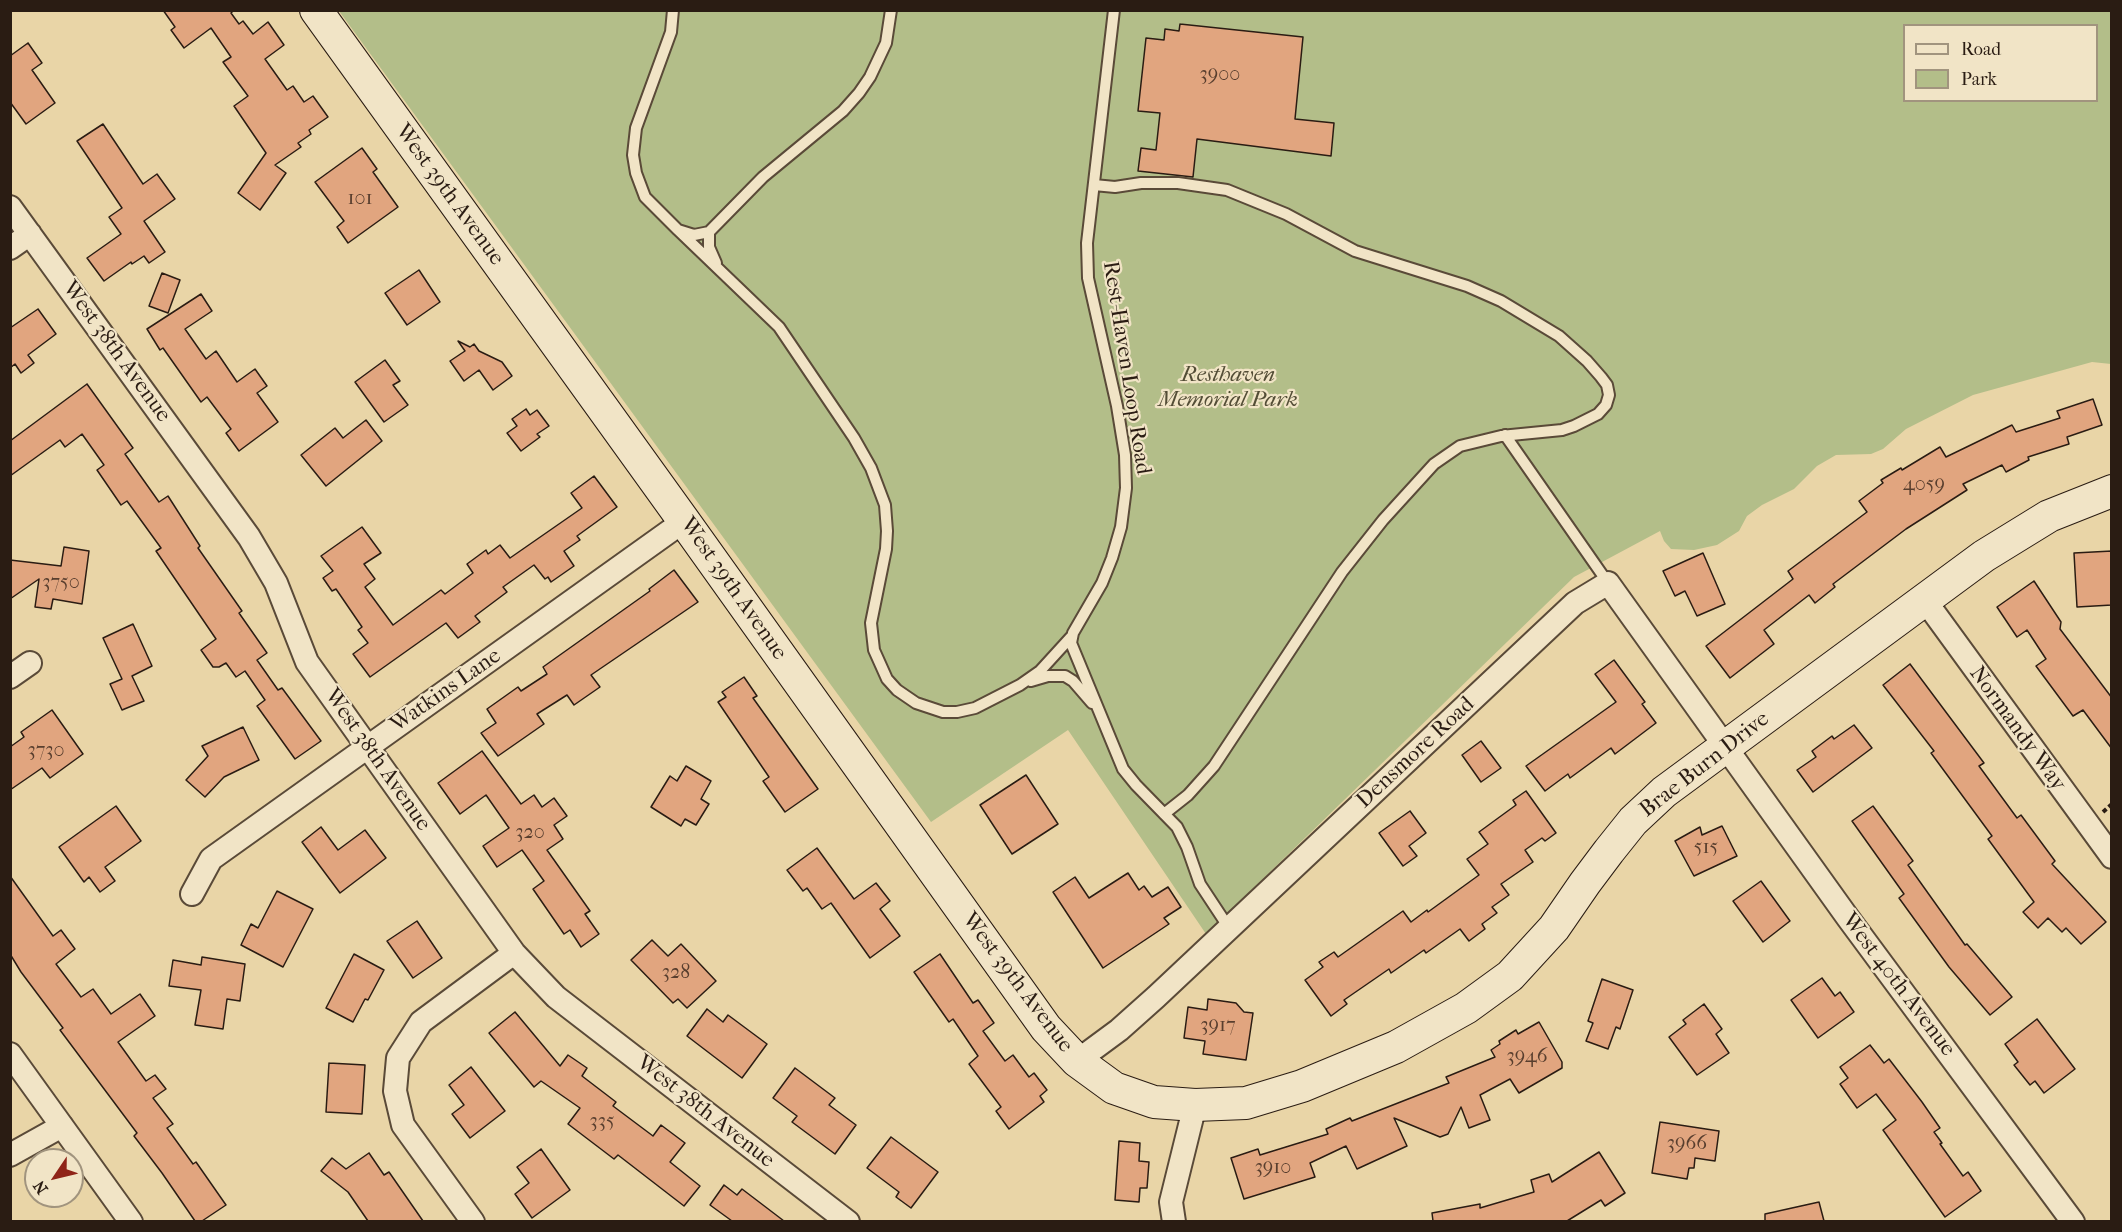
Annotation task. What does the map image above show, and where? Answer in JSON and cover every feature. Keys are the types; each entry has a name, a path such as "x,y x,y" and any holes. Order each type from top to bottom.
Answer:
{"street":[{"name":"West 39th Avenue","path":"316,10 1046,1028 1077,1061 1114,1088 1154,1102 1195,1105"},
{"name":"West 38th Avenue","path":"10,207 249,537 276,584 307,662 514,953 556,997 848,1221"},
{"path":"10,248 30,234"},
{"name":"Brae Burn Drive","path":"1195,1105 1246,1103 1302,1086 1396,1047 1466,1008 1510,976 1554,928 1584,883 1634,821 1664,792 1984,556 2040,522 2078,503 2112,491"},
{"name":"Watkins Lane","path":"192,894 210,860 684,521"},
{"path":"1608,583 1724,747"},
{"name":"Densmore Road","path":"1077,1061 1137,1015 1575,603 1608,583"},
{"name":"Normandy Way","path":"1923,600 2112,857"},
{"path":"10,677 30,663"},
{"name":"West 40th Avenue","path":"1724,747 2073,1221"},
{"path":"473,1221 403,1125 394,1091 398,1058 420,1022 514,953"},
{"path":"10,1054 131,1221"},
{"path":"1174,1221 1171,1202 1195,1105"},
{"path":"10,1155 62,1126"}],"lane":[{"path":"673,10 671,32 636,128 633,155 636,172 645,196 767,316 791,343 854,438 879,486 885,505 886,540 871,622 874,650 887,679 905,697 916,703 943,712 957,712 975,708 1020,685 1048,676 1065,676 1081,689 1100,713"},
{"path":"678,230 694,235 709,232 763,177 843,111 870,77 886,43 891,10"},
{"name":"Rest-Haven Loop Road","path":"1020,685 1054,658 1071,638 1102,583 1121,527 1126,488 1125,455 1117,406 1088,278 1087,243 1114,10"},
{"path":"1094,185 1114,187 1141,183 1178,183 1227,190 1286,214 1355,251 1467,286 1501,301 1559,336 1587,361 1607,386 1609,395 1606,405 1598,414 1574,426 1562,430 1505,435 1460,446 1434,464 1383,520 1342,572 1218,761 1188,795 1164,814"},
{"path":"709,232 709,247 720,271"},
{"path":"1505,435 1608,583"},
{"path":"1071,638 1071,643 1123,769 1182,836 1200,884 1229,928"}],"green space":[{"name":"Resthaven Memorial Park","path":"339,11 2111,11 2111,364 2092,362 1973,395 1906,429 1883,449 1871,454 1836,455 1817,466 1794,489 1762,505 1747,516 1739,531 1717,545 1694,550 1671,549 1664,541 1660,531 1574,577 1206,934 1068,730 931,822"}],"building":[{"path":"163,10 234,10 231,13 239,24 243,21 253,34 268,22 284,45 265,59 287,90 293,86 304,102 313,96 328,117 309,130 311,134 298,143 301,147 275,165 286,173 260,210 238,193 266,153 234,106 248,96 223,62 231,57 211,28 184,48 171,30 175,27"},
{"path":"1180,24 1303,37 1295,119 1334,123 1331,156 1197,139 1193,177 1138,171 1141,148 1156,150 1160,113 1138,111 1146,38 1164,40 1165,29 1179,31"},
{"path":"28,43 42,63 32,70 55,103 26,124 10,102 10,56"},
{"path":"103,124 143,184 157,174 175,199 144,221 165,252 149,263 144,256 132,264 131,262 104,281 87,258 121,234 109,217 122,208 77,141"},
{"path":"362,148 377,169 373,172 398,207 348,243 337,227 344,221 315,182"},
{"path":"419,270 440,302 407,325 385,293"},
{"path":"162,273 180,280 168,313 149,306"},
{"path":"201,294 212,311 185,329 206,359 216,351 237,382 255,369 267,386 257,393 278,422 239,451 226,433 231,429 207,397 201,402 163,348 160,350 147,329"},
{"path":"38,309 56,334 28,355 34,363 21,373 15,364 10,368 10,328"},
{"path":"458,341 470,347 474,344 479,351 502,362 512,376 493,390 479,370 464,381 450,361 465,351"},
{"path":"385,360 400,381 393,385 408,405 384,422 355,382"},
{"path":"87,384 133,448 125,454 159,502 168,496 200,546 198,548 242,611 239,613 267,653 257,660 278,690 282,688 321,741 295,759 257,706 265,700 245,671 236,677 226,663 213,667 201,650 216,639 156,551 161,548 127,501 121,505 97,470 104,465 82,434 65,447 60,440 10,476 10,441"},
{"path":"2093,399 2102,425 2067,437 2069,444 2028,457 2029,460 2006,472 2002,465 1963,484 1967,490 1906,529 1833,584 1835,587 1815,603 1809,595 1764,630 1774,644 1730,678 1706,646 1793,579 1788,571 1867,512 1859,501 1883,483 1881,480 1940,447 1946,457 2012,425 2016,432 2060,418 2057,411"},
{"path":"526,409 530,415 537,410 549,426 537,434 540,437 521,451 507,433 517,426 512,419"},
{"path":"366,420 382,441 326,486 301,455 335,428 343,438"},
{"path":"594,476 617,507 577,536 580,540 564,551 574,566 551,582 548,577 545,579 534,565 503,587 507,592 475,616 480,622 458,638 446,623 370,677 353,654 368,643 358,630 362,627 336,589 332,591 323,578 333,571 321,556 362,527 381,553 364,564 375,579 365,587 393,625 441,590 445,594 473,573 467,564 486,550 488,554 500,545 510,558 582,508 571,493"},
{"path":"64,547 89,551 82,604 53,599 51,609 35,607 39,579 10,599 10,560 61,566"},
{"path":"2112,551 2112,605 2077,607 2074,553"},
{"path":"1703,553 1725,604 1697,616 1685,591 1675,596 1663,571"},
{"path":"674,570 698,602 591,675 600,687 574,705 567,695 537,714 544,724 498,756 481,733 496,723 487,709 518,687 521,691 547,674 543,667 650,591 649,589"},
{"path":"2034,581 2061,622 2060,629 2112,698 2112,749 2083,710 2073,716 2036,666 2046,659 2027,630 2017,637 1997,607"},
{"path":"133,624 152,666 132,676 144,701 122,710 110,684 122,679 103,638"},
{"path":"1614,660 1645,702 1642,704 1656,723 1615,754 1611,748 1570,778 1568,774 1545,791 1526,766 1616,702 1595,674"},
{"path":"1910,664 1984,763 1979,766 2017,818 2021,815 2055,861 2052,864 2106,922 2081,944 2066,928 2062,932 2048,918 2038,928 2023,912 2034,902 1988,839 1992,836 1931,753 1934,751 1883,685"},
{"path":"744,677 757,696 753,698 818,789 785,812 763,781 769,777 718,702 726,697 722,692"},
{"path":"52,710 83,754 50,778 42,768 10,790 10,747 24,737 21,732"},
{"path":"1854,725 1872,748 1813,792 1797,770 1816,757 1812,751 1832,736 1834,739"},
{"path":"243,727 259,760 224,777 205,797 186,780 208,756 202,746"},
{"path":"1481,741 1501,768 1481,782 1462,755"},
{"path":"482,751 521,804 534,795 542,807 554,798 567,816 554,825 563,839 547,850 590,911 585,914 599,934 581,947 570,930 564,934 533,889 544,881 522,850 497,867 483,846 509,828 486,795 460,814 438,783"},
{"path":"686,766 711,781 701,799 709,804 696,825 685,819 681,826 651,807 670,776 677,781"},
{"path":"1026,775 1058,824 1012,854 980,805"},
{"path":"1526,791 1556,833 1545,841 1542,838 1525,850 1533,862 1501,884 1509,895 1492,907 1497,913 1482,924 1485,929 1469,941 1460,929 1426,953 1424,950 1391,973 1389,969 1344,1000 1347,1004 1331,1016 1305,980 1323,967 1319,962 1334,952 1338,957 1403,911 1411,922 1479,875 1467,859 1488,844 1479,832 1516,805 1513,800"},
{"path":"116,806 141,841 105,867 115,881 100,892 89,877 84,882 59,847"},
{"path":"1873,806 1913,861 1908,865 1965,945 1967,944 2012,997 1990,1015 1949,967 1899,898 1904,894 1852,821"},
{"path":"1410,811 1426,833 1409,846 1417,856 1403,866 1379,833"},
{"path":"1722,826 1737,856 1694,876 1675,841 1700,827 1702,835"},
{"path":"321,827 338,850 365,830 386,858 340,893 302,842"},
{"path":"817,848 854,899 876,883 890,901 880,909 900,936 870,958 831,903 822,909 807,888 803,891 787,870"},
{"path":"1128,873 1139,890 1144,886 1152,897 1168,887 1181,907 1164,918 1169,924 1103,968 1053,892 1075,877 1089,898"},
{"path":"10,876 53,936 61,930 75,949 56,964 81,997 93,989 111,1014 140,994 155,1016 118,1042 146,1081 155,1075 166,1089 153,1098 173,1124 167,1128 193,1164 196,1162 226,1205 202,1221 195,1221 134,1136 137,1133 60,1030 63,1028 10,954"},
{"path":"1761,881 1790,921 1763,942 1733,901"},
{"path":"277,891 313,909 283,967 241,945 251,924 258,928"},
{"path":"417,921 442,958 413,978 387,941"},
{"path":"652,940 668,956 681,944 716,981 687,1008 678,999 673,1003 631,960"},
{"path":"354,954 384,970 353,1022 326,1008"},
{"path":"940,954 973,1003 978,1000 994,1023 983,1031 1005,1061 1013,1055 1029,1077 1034,1073 1047,1090 1040,1096 1044,1102 1009,1129 996,1111 1001,1107 969,1064 978,1056 953,1019 949,1022 914,972"},
{"path":"202,957 245,964 240,1001 227,999 223,1029 195,1025 201,990 169,986 173,960 201,965"},
{"path":"1822,978 1835,996 1840,992 1854,1012 1818,1038 1791,1000"},
{"path":"1602,979 1633,990 1620,1029 1616,1027 1608,1049 1586,1041 1593,1023 1588,1021"},
{"path":"1208,999 1236,1003 1244,1012 1253,1013 1246,1060 1203,1054 1205,1041 1184,1038 1188,1007 1207,1010"},
{"path":"1704,1004 1722,1029 1716,1034 1729,1053 1697,1075 1669,1037 1686,1024 1683,1020"},
{"path":"707,1009 723,1022 728,1015 767,1044 742,1078 687,1036"},
{"path":"515,1012 560,1066 568,1055 587,1068 582,1076 616,1102 613,1106 653,1136 661,1125 685,1143 670,1162 700,1186 684,1206 618,1155 614,1159 568,1124 580,1108 541,1081 534,1087 489,1033"},
{"path":"2037,1019 2075,1069 2044,1093 2035,1081 2030,1085 2014,1065 2018,1062 2005,1044"},
{"path":"1539,1022 1562,1062 1562,1068 1519,1093 1510,1079 1480,1095 1490,1120 1469,1128 1461,1107 1448,1134 1440,1137 1394,1118 1407,1146 1357,1169 1346,1146 1310,1163 1315,1177 1244,1199 1231,1158 1258,1149 1260,1155 1328,1134 1326,1129 1350,1118 1352,1121 1449,1083 1446,1077 1495,1057 1491,1050 1500,1044 1499,1041 1516,1030 1518,1034"},
{"path":"1870,1045 1884,1063 1889,1059 1922,1102 1940,1128 1934,1132 1942,1143 1940,1144 1963,1176 1968,1172 1981,1191 1945,1217 1883,1130 1896,1120 1876,1094 1857,1108 1840,1084 1848,1078 1840,1067"},
{"path":"329,1063 365,1065 362,1114 326,1112"},
{"path":"471,1067 505,1111 470,1138 452,1114 464,1105 449,1085"},
{"path":"795,1068 835,1098 829,1105 856,1125 835,1154 792,1122 797,1116 773,1098"},
{"path":"1660,1122 1719,1131 1715,1161 1695,1158 1694,1168 1689,1168 1687,1179 1652,1173"},
{"path":"891,1137 938,1172 911,1208 896,1197 899,1192 867,1168"},
{"path":"1119,1141 1140,1143 1139,1161 1149,1162 1147,1188 1140,1188 1139,1202 1115,1200"},
{"path":"541,1149 570,1190 532,1218 515,1194 529,1183 517,1167"},
{"path":"1599,1152 1625,1193 1605,1206 1601,1200 1567,1221 1433,1221 1432,1213 1480,1204 1480,1208 1534,1192 1531,1180 1549,1174 1552,1182"},
{"path":"369,1153 384,1175 389,1172 423,1221 368,1221 348,1192 321,1171 332,1158 346,1169"},
{"path":"724,1185 737,1195 742,1189 784,1221 732,1221 710,1205"},
{"path":"1819,1202 1824,1221 1765,1221 1765,1214"}]}
